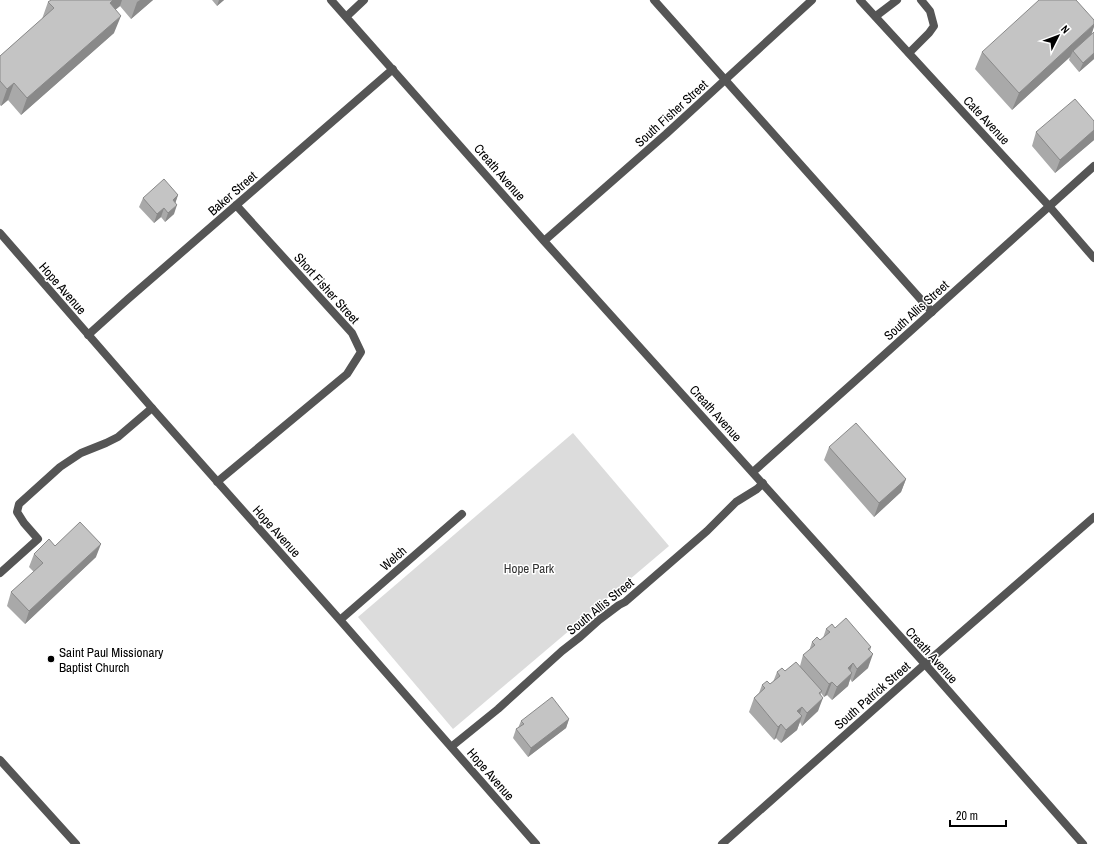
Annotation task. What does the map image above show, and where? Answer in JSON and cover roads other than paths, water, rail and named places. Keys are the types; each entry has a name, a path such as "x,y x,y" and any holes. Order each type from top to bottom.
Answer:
{"street":[{"name":"Creath Avenue","path":"331,0 544,241 925,664 1083,844"},
{"path":"346,17 364,0"},
{"path":"654,0 932,312"},
{"name":"South Fisher Street","path":"544,241 666,134 812,0"},
{"name":"Cate Avenue","path":"860,0 1049,206 1094,258"},
{"path":"876,16 896,0"},
{"path":"909,53 930,33 934,26 930,11 921,0"},
{"name":"Baker Street","path":"88,335 393,69"},
{"name":"South Allis Street","path":"753,472 1094,166"},
{"name":"Short Fisher Street","path":"217,482 347,374 361,352 352,333 236,205"},
{"name":"Hope Avenue","path":"0,233 536,844"},
{"path":"0,573 38,539 24,523 18,512 19,504 60,467 82,453 118,437 152,408"},
{"name":"South Allis Street","path":"451,748 498,709 562,651 599,620 625,602 708,531 736,502 757,489 763,483"},
{"name":"Welch","path":"340,620 462,514"},
{"name":"South Patrick Street","path":"722,844 1094,517"},
{"path":"0,760 76,844"}],"place":[{"name":"Saint Paul Missionary Baptist Church","path":"51,659"}],"park label":[{"name":"Hope Park","path":"529,568"}]}
